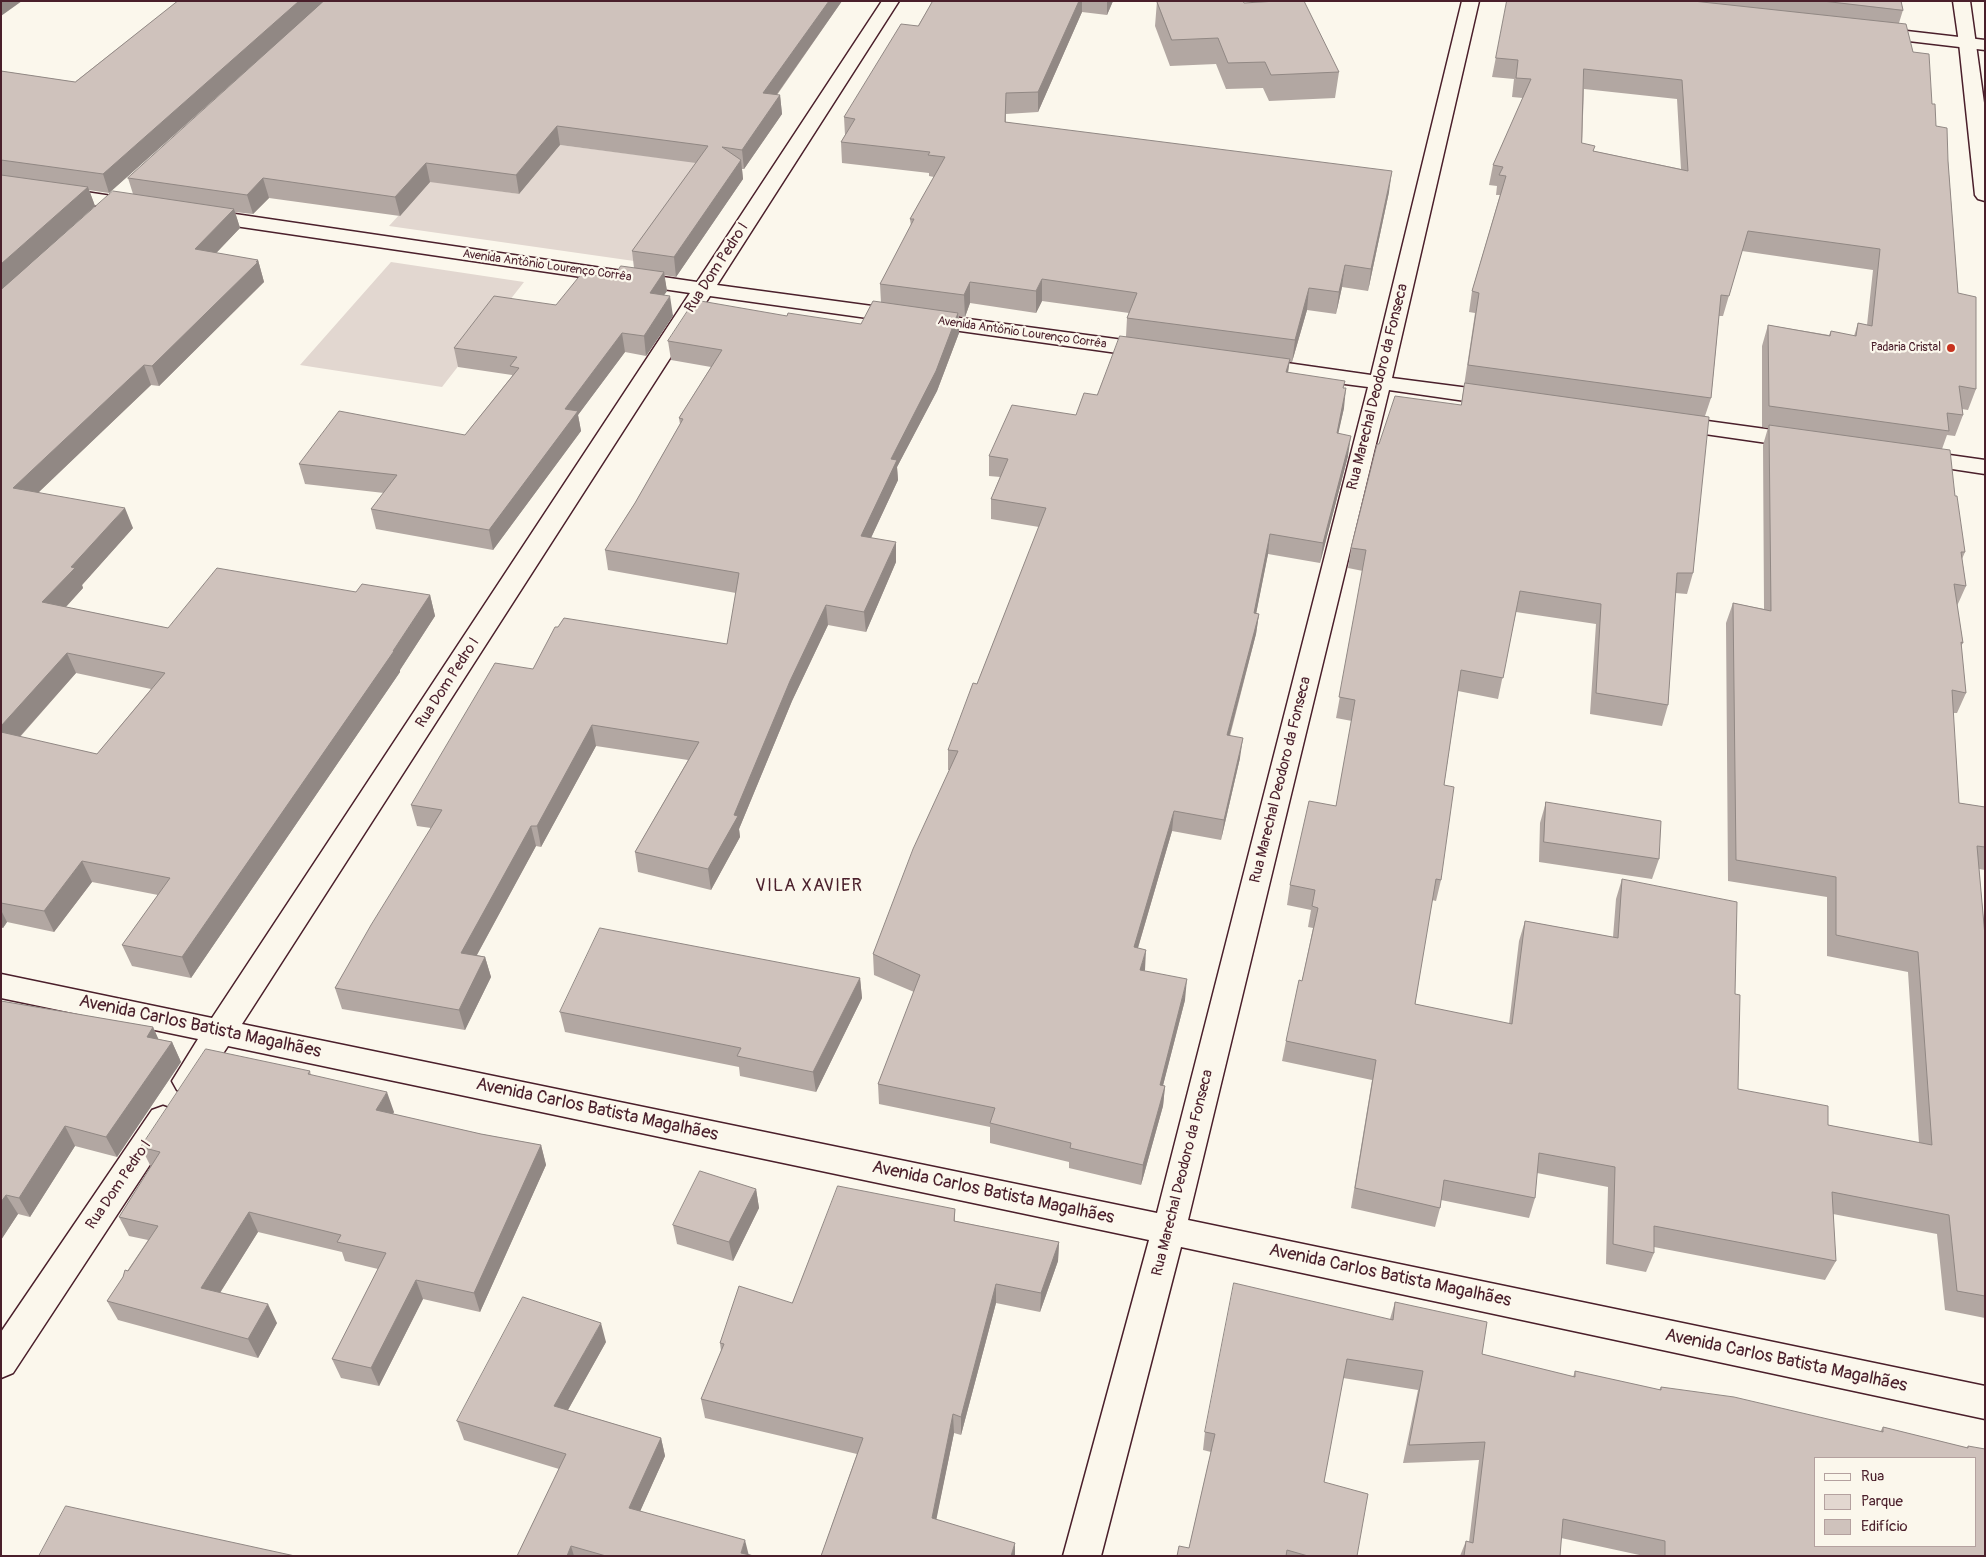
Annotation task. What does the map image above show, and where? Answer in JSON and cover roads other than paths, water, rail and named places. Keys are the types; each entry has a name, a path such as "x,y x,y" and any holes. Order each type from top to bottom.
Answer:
{"street":[{"name":"Rua Dom Pedro I","path":"1,1362 222,1031 891,1"},
{"name":"Rua Marechal Deodoro da Fonseca","path":"1082,1556 1170,1230 1380,382 1471,1"},
{"path":"1961,1 1976,44 1985,195"},
{"path":"1853,30 1976,44"},
{"name":"Avenida Antônio Lourenço Corrêa","path":"1,185 704,289 1173,354"},
{"path":"1232,362 1516,401"},
{"path":"1653,420 1819,443"},
{"path":"1897,454 1985,466"},
{"name":"Avenida Carlos Batista Magalhães","path":"1,986 1170,1230 1985,1403"}],"place":[{"name":"Padaria Cristal","path":"1951,348"}],"district":[{"name":"VILA XAVIER","path":"809,886"}]}
